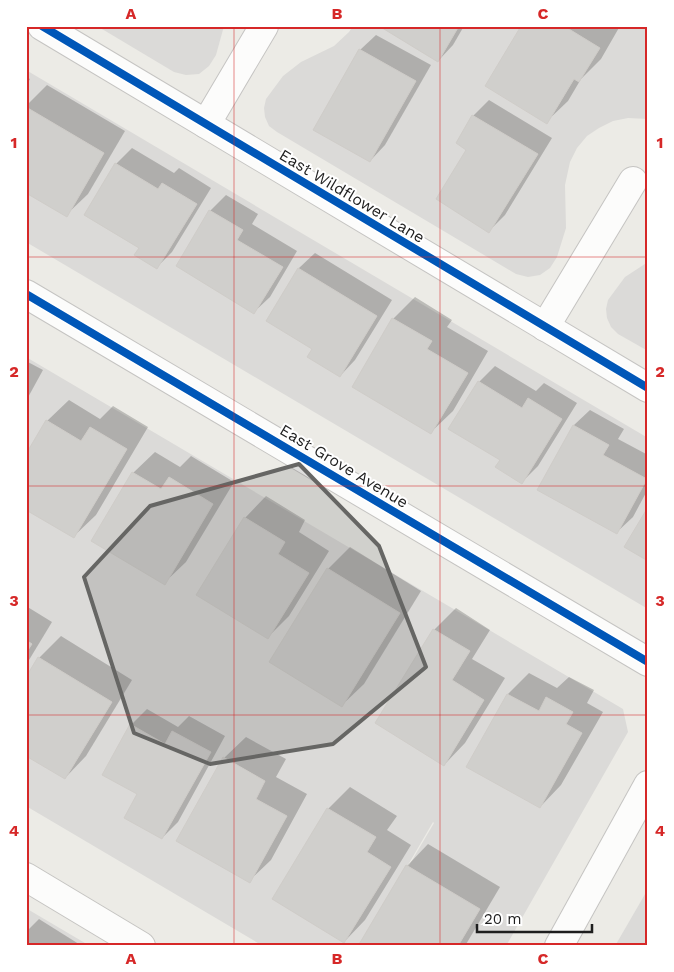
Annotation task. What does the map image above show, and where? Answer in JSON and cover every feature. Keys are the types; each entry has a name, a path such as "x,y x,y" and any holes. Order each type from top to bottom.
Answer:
{"street":[{"name":"East Wildflower Lane","path":"42,26 648,388"},
{"path":"206,124 264,26"},
{"path":"545,327 632,181"},
{"name":"East Grove Avenue","path":"26,294 648,662"},
{"path":"559,946 648,785"},
{"path":"26,877 141,946"}],"highlighted area":[{"path":"299,464 379,546 426,667 333,744 210,764 134,733 84,577 150,506"}],"shaded area":[{"path":"97,26 224,26 216,55 209,66 199,74 186,75 174,72"},
{"path":"353,26 648,26 648,119 628,118 613,121 587,136 577,148 570,162 565,185 566,228 557,257 550,268 540,275 528,277 516,274 269,126 264,108 266,99 283,76 301,62 334,46"},
{"path":"26,70 648,438 648,609 26,242"},
{"path":"648,262 648,351 618,334 611,327 606,309 608,300 625,277"},
{"path":"26,357 623,709 628,732 506,946 263,946 26,806","holes":["433,822 384,908 383,908"]},
{"path":"648,889 648,946 615,946"},
{"path":"26,908 29,910 90,946 26,946"}],"building":[{"path":"379,26 459,26 438,62"},
{"path":"521,26 564,26 600,48 579,82 574,79 547,124 485,86"},
{"path":"359,49 416,81 370,162 313,130"},
{"path":"26,107 104,153 67,217 26,193"},
{"path":"472,115 538,154 489,233 436,199 466,150 456,143"},
{"path":"115,163 158,189 162,183 197,204 157,269 134,255 139,248 84,215"},
{"path":"209,210 243,230 237,240 283,267 254,314 176,266"},
{"path":"298,268 377,316 340,377 307,357 312,349 266,321"},
{"path":"392,318 432,341 427,349 468,373 431,434 352,387"},
{"path":"478,381 522,408 528,398 562,419 522,484 495,467 500,460 448,429"},
{"path":"46,420 81,441 90,427 127,449 74,538 26,510 26,454"},
{"path":"573,425 609,445 603,455 647,479 617,534 537,490"},
{"path":"132,472 161,489 169,477 213,504 165,585 91,541"},
{"path":"648,507 648,561 624,547"},
{"path":"244,517 285,542 278,554 309,573 268,639 196,595"},
{"path":"327,568 400,613 342,707 269,662"},
{"path":"433,629 470,651 452,680 484,700 444,766 375,723"},
{"path":"26,640 32,644 26,653"},
{"path":"38,657 112,702 65,779 26,756 26,677"},
{"path":"507,694 539,711 546,697 573,712 566,724 582,733 540,808 466,767"},
{"path":"130,724 165,744 172,731 211,752 162,839 124,818 137,794 102,775"},
{"path":"223,757 265,781 256,799 287,816 250,883 176,841"},
{"path":"327,808 376,837 367,852 391,867 344,943 272,899"},
{"path":"406,865 480,909 458,946 358,946"}],"cycle path":[{"path":"42,26 648,388"},
{"path":"26,294 648,662"}]}
